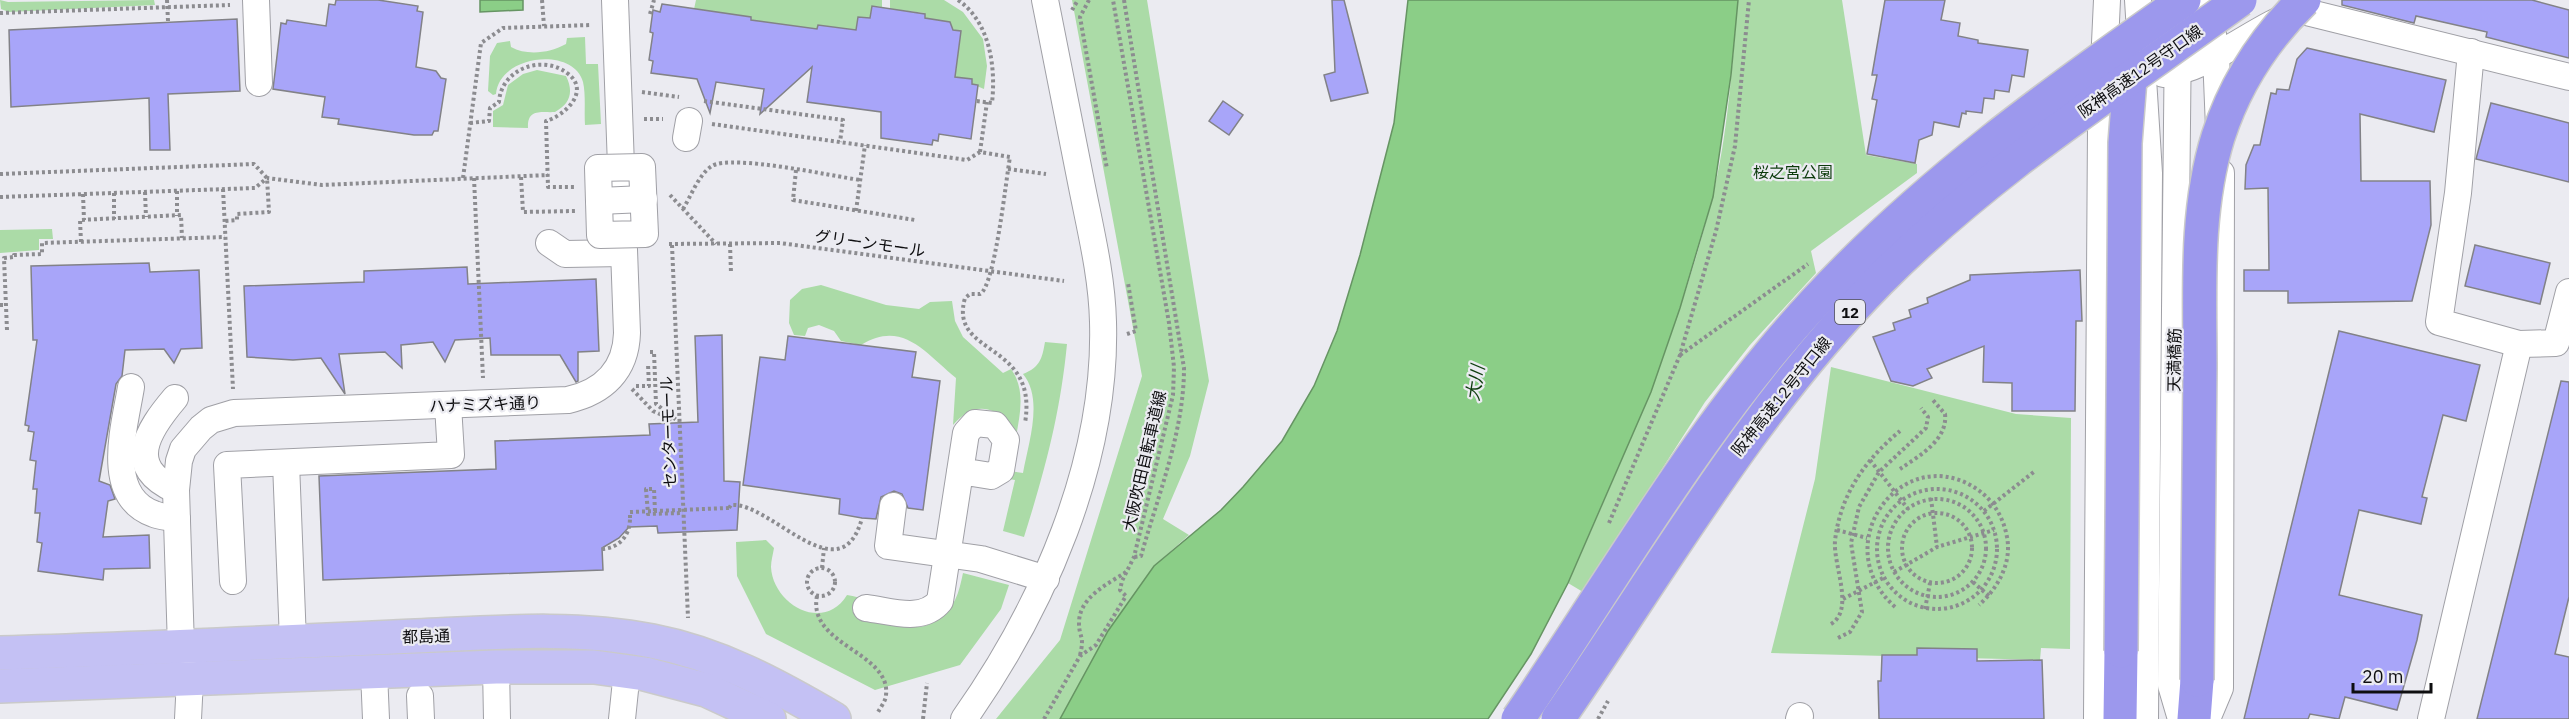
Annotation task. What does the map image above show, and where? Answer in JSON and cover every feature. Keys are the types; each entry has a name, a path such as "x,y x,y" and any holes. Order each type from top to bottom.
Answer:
{"highway":[{"path":"2120,719 2126,108 2130,70 2142,34 2160,0"},
{"name":"阪神高速12号守口線","path":"1518,719 1702,444 1748,381 1813,303 1895,220 1944,177 2053,92 2184,0"},
{"name":"阪神高速12号守口線","path":"1558,719 1734,454 1796,374 1879,281 1966,201 2018,159 2241,0"},
{"path":"2194,719 2197,680 2200,268 2206,187 2218,137 2246,72 2264,45 2312,7"}],"main road":[{"name":"都島通","path":"0,653 546,632 591,633 652,641 715,658 748,670 834,719"},
{"name":"都島通","path":"0,686 495,667 594,667 627,671 706,690 769,719"}],"street":[{"name":"ハナミズキ通り","path":"188,719 190,679 181,647 176,490 179,461 183,449 201,428 223,416 234,413 552,402 582,397 599,389 620,368 627,345 615,0"},
{"path":"964,719 1009,651 1046,579 1083,471 1100,380 1103,320 1097,264 1045,0"},
{"path":"2097,719 2101,128 2107,0"},
{"name":"天満橋筋","path":"2138,0 2149,173 2145,719"},
{"name":"天満橋筋","path":"2179,0 2171,685 2181,719"},
{"path":"2207,719 2220,688 2221,171 2216,56 2208,0"},
{"path":"2247,0 2278,20"},
{"path":"248,3 260,83"},
{"path":"2143,64 2155,73 2177,73 2216,56 2278,20 2312,7 2569,77"},
{"path":"2221,171 2241,103 2266,57 2312,7"},
{"path":"2471,52 2458,193 2439,322 2519,344 2556,343 2569,291"},
{"path":"642,166 645,234 600,235 594,187 642,166"},
{"path":"594,187 644,199"},
{"path":"549,243 566,254 623,253"},
{"path":"2431,719 2519,344"},
{"path":"131,387 122,444 123,480 129,493 145,509 154,514 177,519"},
{"path":"175,398 156,420 148,435 144,458 157,480 176,490"},
{"path":"232,580 227,465 451,455 448,405"},
{"path":"286,463 293,641"},
{"path":"866,608 914,615 931,610 940,601 960,471"},
{"path":"893,506 888,546 981,559 1046,579"},
{"path":"495,667 497,719"},
{"path":"622,719 627,671"},
{"path":"374,672 376,719"}],"path":[{"path":"167,0 168,21"},
{"path":"542,0 544,26"},
{"path":"650,14 654,0"},
{"path":"958,0 974,15 986,37 994,82 992,103 976,101"},
{"path":"1074,8 1078,0"},
{"path":"1089,0 1080,17 1109,181"},
{"name":"大阪吹田自転車道線","path":"1044,719 1080,656 1096,645 1126,596 1120,590 1134,557 1171,411 1174,367 1169,323 1113,0"},
{"path":"1124,0 1184,368 1180,413 1169,457 1141,556 1134,557"},
{"path":"1608,525 1680,355 1716,231 1735,146 1749,0"},
{"path":"0,13 248,3"},
{"path":"463,178 481,43 503,28 597,25"},
{"path":"470,123 489,121 490,108 499,102 502,84 512,74 537,66 568,73 575,85 573,103 562,114 546,122 548,187 594,187"},
{"path":"633,90 680,97"},
{"path":"980,152 987,102"},
{"path":"634,119 843,120 840,142"},
{"path":"693,120 967,160 980,152 1010,157 991,272 985,292 965,298 964,317 969,331 978,342 1006,359 1019,373 1027,410 1023,432"},
{"path":"856,211 864,145"},
{"path":"683,209 706,171 720,163 742,163 860,180"},
{"path":"0,174 254,164 267,178 269,212 237,214 237,220 224,221"},
{"path":"642,166 717,244"},
{"path":"1008,169 1046,174"},
{"path":"796,170 793,200 915,220"},
{"path":"0,197 255,188 267,178 322,185 548,176"},
{"path":"521,177 523,212 594,187"},
{"path":"474,178 483,380"},
{"path":"223,189 234,399"},
{"path":"177,191 177,216"},
{"path":"145,192 146,217"},
{"path":"114,193 114,219"},
{"path":"83,194 84,220"},
{"path":"81,242 80,220 181,215 182,238"},
{"path":"7,330 4,258 14,257 14,255 42,254 42,243 225,237"},
{"name":"グリーンモール","path":"672,245 780,243 1064,281"},
{"path":"730,244 731,273"},
{"name":"センターモール","path":"672,245 687,618"},
{"path":"1126,274 1136,331 1126,334"},
{"path":"0,306 6,305"},
{"path":"648,352 654,352 656,404 679,423 653,411 628,386 649,386 648,352"},
{"path":"1900,469 1926,451 1942,432 1945,414 1932,399"},
{"path":"1838,638 1850,632 1860,619 1862,604 1851,558 1851,534 1859,507 1879,472 1926,428 1928,417 1921,408"},
{"path":"1831,624 1842,614 1843,599 1836,560 1837,530 1849,490 1869,460 1900,432"},
{"path":"1869,460 1908,509"},
{"path":"1984,511 2035,471"},
{"path":"1895,607 1874,582 1867,560 1867,538 1879,510 1895,492 1912,481 1944,477 1966,482 1987,496 2004,524 2008,553 2001,577 1989,596 1979,605"},
{"path":"1929,478 1930,488"},
{"path":"1930,488 1958,492 1984,511 1994,530 1996,558 1981,590 1960,605 1942,609 1925,609 1907,602 1884,577 1878,561 1878,536 1888,513 1901,501 1930,488"},
{"path":"655,511 654,489 646,489 648,514 683,513"},
{"path":"1931,498 1937,547"},
{"path":"1931,498 1960,504 1977,518 1984,533 1984,560 1973,582 1949,596 1928,597 1908,588 1894,572 1888,555 1888,542 1893,524 1908,509 1931,498"},
{"path":"602,549 614,546 626,537 630,526 630,512 729,508 730,505 738,505 768,516 804,542 824,548 835,548 850,542 858,532 862,518"},
{"path":"1933,513 1954,517 1964,525 1971,537 1971,558 1966,569 1948,582 1930,583 1915,577 1905,565 1902,541 1908,528 1917,519 1933,513"},
{"path":"1837,530 1867,538"},
{"path":"1894,572 1937,547 1994,530"},
{"path":"822,568 824,548"},
{"path":"822,568 833,574 835,588 824,596 817,596 810,591 807,584 808,576 814,570 822,568"},
{"path":"1080,656 1084,638 1079,624 1083,606 1090,597 1127,571"},
{"path":"1843,599 1884,577"},
{"path":"1973,582 1989,596"},
{"path":"1925,609 1930,583"},
{"path":"817,596 817,610 824,625 838,639 867,660 883,678 886,695 878,712"},
{"path":"923,719 927,683"}],"green space":[{"path":"0,0 8,2 154,0 155,5 9,12 1,9"},
{"path":"696,0 882,0 882,7 872,6 870,18 858,17 856,30 818,25 817,32 751,20 751,17 694,9"},
{"path":"890,0 944,0 963,12 983,39 987,66 984,89 972,84 972,79 955,77 961,31 953,30 950,22 925,18 925,13 890,9"},
{"path":"1072,0 1147,0 1209,381 1190,456 1163,519 1189,535 1154,566 1108,631 1060,719 996,719 1060,640 1142,376"},
{"name":"桜之宮公園","path":"1738,0 1842,0 1866,155 1917,164 1917,173 1811,251 1816,273 1750,345 1705,402 1583,592 1568,583 1649,394 1699,249 1712,199 1726,125"},
{"path":"585,37 586,64 598,64 601,124 585,125 583,82 577,71 566,63 537,60 522,64 509,71 500,81 496,94 493,95 488,91 490,56 497,43 510,41 511,47 517,50 539,52 553,50 566,44 567,38"},
{"path":"537,70 566,76 570,92 564,105 555,112 533,114 528,122 528,128 493,127 493,111 503,105 508,85 523,74"},
{"path":"52,229 53,239 39,239 39,250 0,253 0,230"},
{"path":"821,285 886,305 919,309 930,302 952,301 955,321 963,337 1003,373 1011,369 1016,377 1020,395 1020,414 1015,443 1008,421 993,411 973,410 959,418 953,425 956,378 913,343 889,336 876,338 861,345 841,341 834,331 819,325 808,328 805,336 794,335 789,323 790,300 802,289"},
{"path":"1045,342 1067,344 1051,442 1024,537 1003,531 1015,480 1009,479 1010,471 1023,473 1033,422 1033,396 1023,374 1039,362"},
{"path":"1831,367 2016,414 2071,418 2070,649 2041,648 2040,660 1771,653 1815,479"},
{"path":"766,540 774,548 771,567 780,593 801,610 813,613 826,612 837,606 847,595 866,600 900,621 916,627 936,621 952,605 958,594 963,573 1009,585 1001,609 960,665 875,690 766,634 737,576 736,542"}],"water":[{"path":"480,0 523,0 523,10 480,12"},
{"name":"大川","path":"1408,0 1738,0 1731,75 1713,197 1680,308 1651,392 1568,583 1531,654 1488,719 1060,719 1108,631 1154,566 1221,510 1243,487 1282,441 1314,386 1337,331 1360,255 1394,123"}],"building":[{"path":"336,0 378,0 418,6 417,11 423,12 416,67 436,71 441,78 446,79 438,131 434,131 432,135 414,135 338,124 339,119 322,117 325,97 273,89 281,23 286,24 287,20 326,26 329,4 335,5"},
{"path":"1332,0 1344,0 1368,93 1331,101 1324,75 1335,72"},
{"path":"1885,0 1945,0 1941,20 1960,23 1958,36 1978,40 1978,43 2028,50 2024,77 2012,75 2009,92 1995,90 1994,99 1984,98 1982,113 1966,111 1966,114 1962,113 1959,127 1934,122 1932,135 1919,140 1915,163 1867,154 1877,100 1872,99 1877,75 1872,75"},
{"path":"2342,0 2532,0 2569,10 2569,58 2486,37 2487,32 2416,16 2414,23 2342,5"},
{"path":"662,4 817,29 818,25 856,30 858,17 870,18 872,6 925,14 925,18 950,22 953,30 961,31 955,77 972,79 972,84 978,85 971,139 939,134 938,141 933,140 932,145 881,138 881,112 807,102 812,67 760,114 764,89 716,82 710,113 697,79 651,73 653,61 649,60 653,33 650,32 653,10 660,12"},
{"path":"237,19 240,91 168,94 170,150 150,150 149,98 11,107 9,30"},
{"path":"2307,48 2446,80 2434,132 2360,114 2361,181 2430,181 2431,225 2412,301 2288,303 2288,291 2244,291 2244,270 2269,270 2268,188 2245,189 2246,165 2254,145 2260,145 2271,93 2276,94 2277,89 2289,90 2297,59"},
{"path":"1223,101 1243,115 1229,135 1209,121"},
{"path":"2491,103 2569,123 2569,182 2476,159"},
{"path":"2475,245 2550,263 2540,304 2465,286"},
{"path":"149,263 150,272 199,270 202,348 181,349 174,363 164,349 125,350 122,376 116,384 99,481 110,485 115,499 108,501 103,537 149,535 150,568 104,569 103,580 38,571 42,543 37,542 40,513 35,513 37,489 33,489 36,461 30,460 34,432 28,431 29,426 25,425 37,340 33,340 31,266"},
{"path":"467,267 468,284 596,279 599,351 578,352 578,381 576,382 560,355 491,355 490,338 455,340 445,362 433,342 401,345 402,368 385,352 339,354 345,394 321,358 293,360 247,357 244,286 364,282 364,271"},
{"path":"2080,270 2082,321 2076,321 2075,411 2012,411 2012,383 1983,382 1984,346 1927,369 1932,378 1913,386 1891,381 1873,337 1895,330 1893,323 1911,317 1909,310 1928,303 1927,298 1970,280 1970,275"},
{"path":"2339,331 2480,365 2466,421 2443,415 2422,497 2427,498 2421,524 2359,510 2339,595 2422,615 2417,640 2397,710 2345,697 2339,719 2310,714 2308,719 2244,719"},
{"path":"722,335 724,481 740,482 737,530 658,533 657,526 629,527 619,538 602,548 603,570 323,580 319,476 496,469 495,441 650,435 649,424 698,422 695,336"},
{"path":"788,336 916,352 912,377 940,381 923,510 908,508 902,494 894,491 881,497 876,519 862,518 839,514 840,499 743,485 760,357 785,360"},
{"path":"2561,381 2569,382 2569,597 2555,654 2569,657 2569,719 2477,719"},
{"path":"1917,648 1977,649 1977,661 2042,660 2044,719 1879,719 1878,681 1881,681 1882,655 1917,655"}]}
